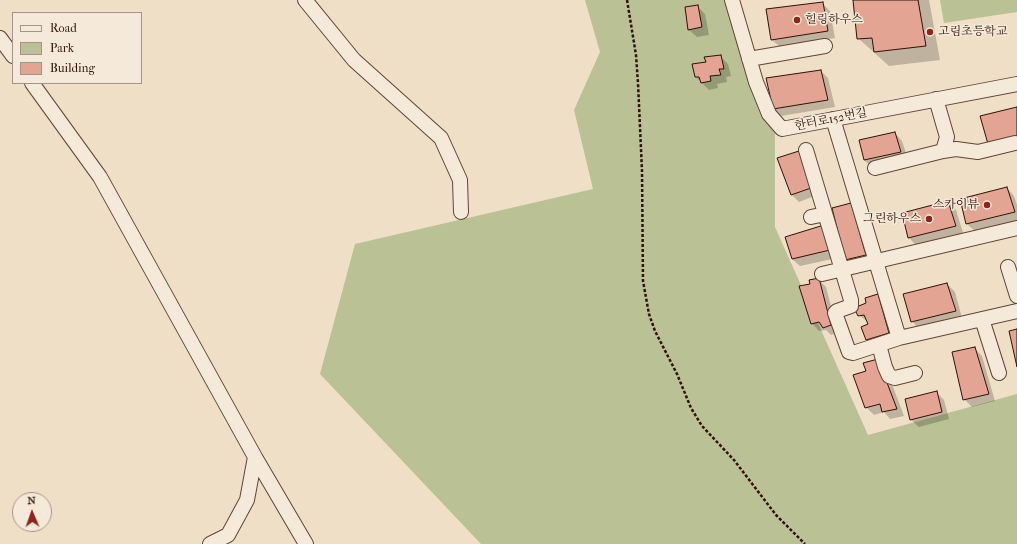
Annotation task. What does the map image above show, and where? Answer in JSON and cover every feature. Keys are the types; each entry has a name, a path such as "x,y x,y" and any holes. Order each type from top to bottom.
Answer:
{"street":[{"path":"305,0 354,60 441,138 460,180 461,212"},
{"name":"한터로152번길","path":"732,0 756,82 769,114 782,129 1017,84"},
{"path":"0,38 12,55"},
{"path":"749,59 825,46"},
{"path":"33,84 100,177 255,457 306,544"},
{"path":"936,99 947,136 943,151"},
{"path":"833,119 899,338"},
{"path":"875,168 943,151 956,149 978,152 1015,143"},
{"path":"806,150 818,216 842,270 852,304 835,313 849,352 853,353 899,338 1017,311"},
{"path":"822,274 1017,228"},
{"path":"1008,267 1017,296"},
{"path":"982,319 999,373"},
{"path":"879,345 885,367 890,376 895,378 916,373"},
{"path":"210,544 228,535 248,500 255,457"}],"path":[{"path":"627,0 636,54 643,202 643,276 649,314 655,331 677,374 691,408 702,426 734,460 776,515 805,544"}],"green space":[{"path":"585,0 732,0 775,130 775,227 868,435 1017,394 1017,544 481,544 320,374 355,244 593,189 574,110 600,52"},
{"path":"940,0 1017,0 1017,12 944,23"}],"building":[{"path":"853,0 918,0 926,46 874,52 872,38 857,39"},
{"name":"힐링하우스","path":"823,2 828,31 771,40 766,9"},
{"path":"698,5 702,27 688,30 685,7"},
{"path":"721,55 724,69 719,69 721,75 710,76 711,81 701,83 699,77 695,77 692,64 706,62 704,57"},
{"path":"821,70 828,100 773,109 766,78"},
{"path":"1017,107 1017,136 988,144 980,116"},
{"path":"895,132 901,152 864,160 859,140"},
{"path":"799,151 811,188 791,195 777,158"},
{"name":"스카이뷰","path":"1007,187 1015,212 966,224 960,199"},
{"name":"그린하우스","path":"948,201 956,226 908,238 902,213"},
{"path":"851,203 866,255 845,260 832,208"},
{"path":"824,225 830,250 792,259 785,237"},
{"path":"819,278 831,325 823,328 819,322 811,324 799,286 810,284 809,280"},
{"path":"947,283 956,311 911,322 903,294"},
{"path":"878,294 889,333 866,340 861,327 868,324 864,315 858,316 854,308 866,303 865,298"},
{"path":"1017,329 1017,367 1009,331"},
{"path":"975,347 989,394 963,400 952,352"},
{"path":"878,359 897,409 882,412 880,404 865,408 853,375 866,371 863,363"},
{"path":"937,391 942,412 910,420 905,399"}],"place":[{"name":"힐링하우스","path":"797,20"},
{"name":"고림초등학교","path":"930,32"},
{"name":"스카이뷰","path":"987,205"},
{"name":"그린하우스","path":"929,219"}]}
